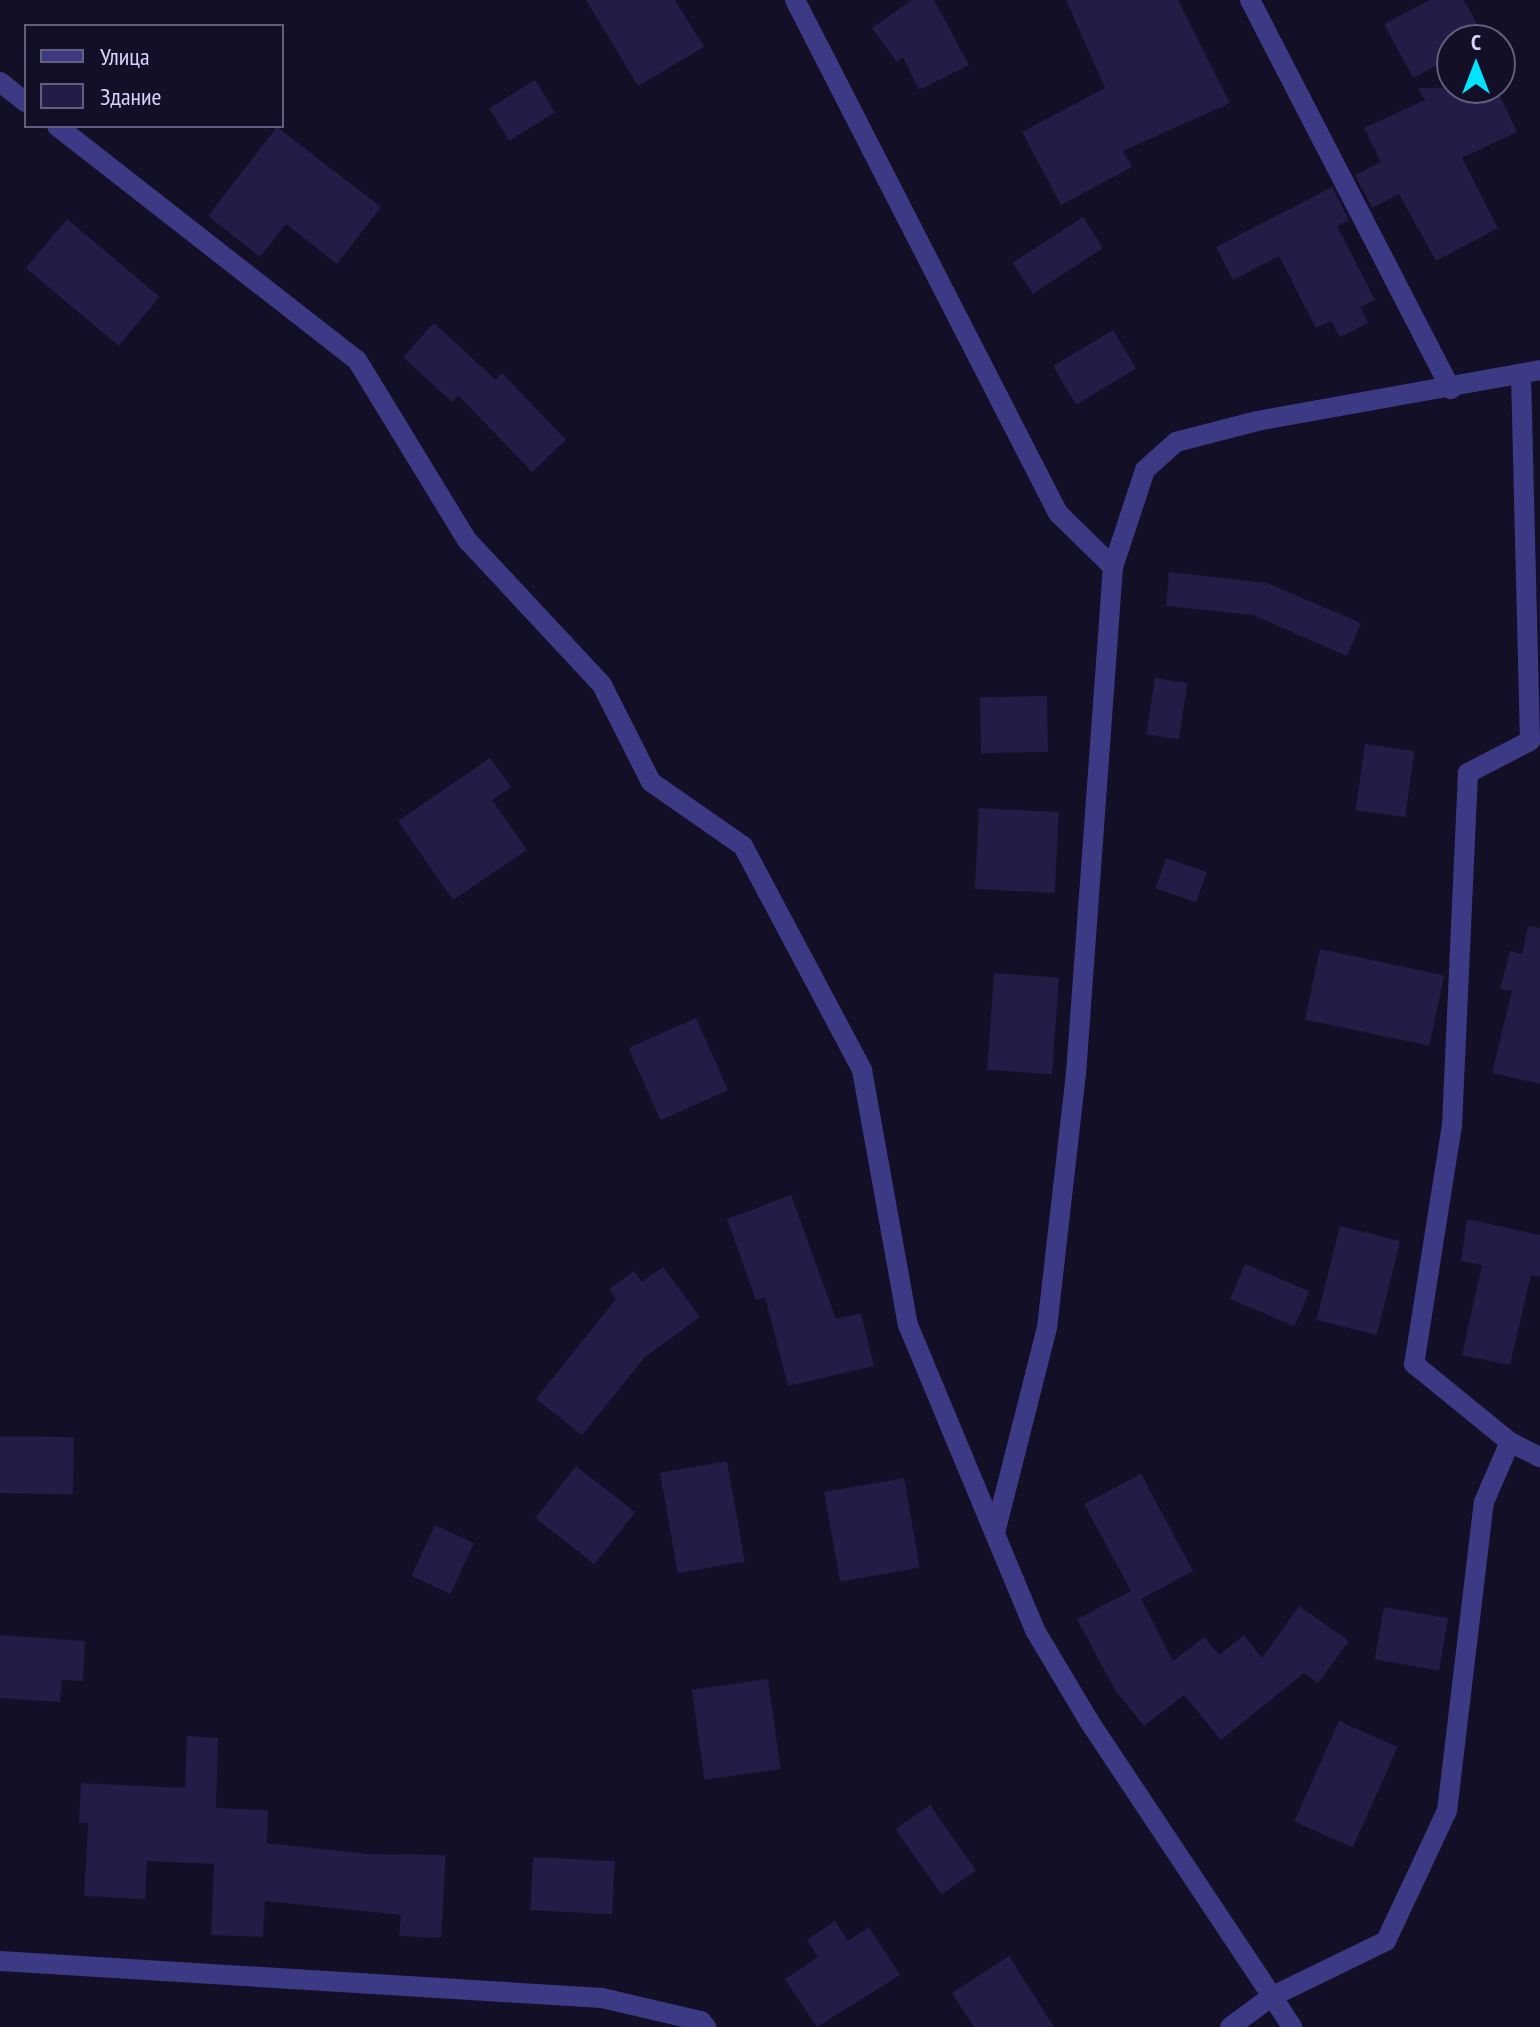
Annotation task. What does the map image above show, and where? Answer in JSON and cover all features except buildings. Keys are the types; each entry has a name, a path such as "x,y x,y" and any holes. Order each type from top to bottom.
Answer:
{"street":[{"path":"795,0 1058,513 1113,567"},
{"path":"1250,0 1451,389"},
{"path":"0,82 24,100"},
{"path":"60,128 357,360 467,540 602,685 651,782 743,846 862,1070 908,1325 1036,1632 1089,1721 1292,2027"},
{"path":"995,1533 1047,1328 1076,1074 1113,567 1145,470 1176,442 1257,421 1451,389 1531,372 1530,741 1468,773 1452,1125 1414,1364 1510,1442 1540,1457"},
{"path":"1230,2027 1271,1997 1386,1941 1447,1811 1484,1502 1510,1442"},
{"path":"0,1961 602,1998 701,2021 706,2027"}]}
